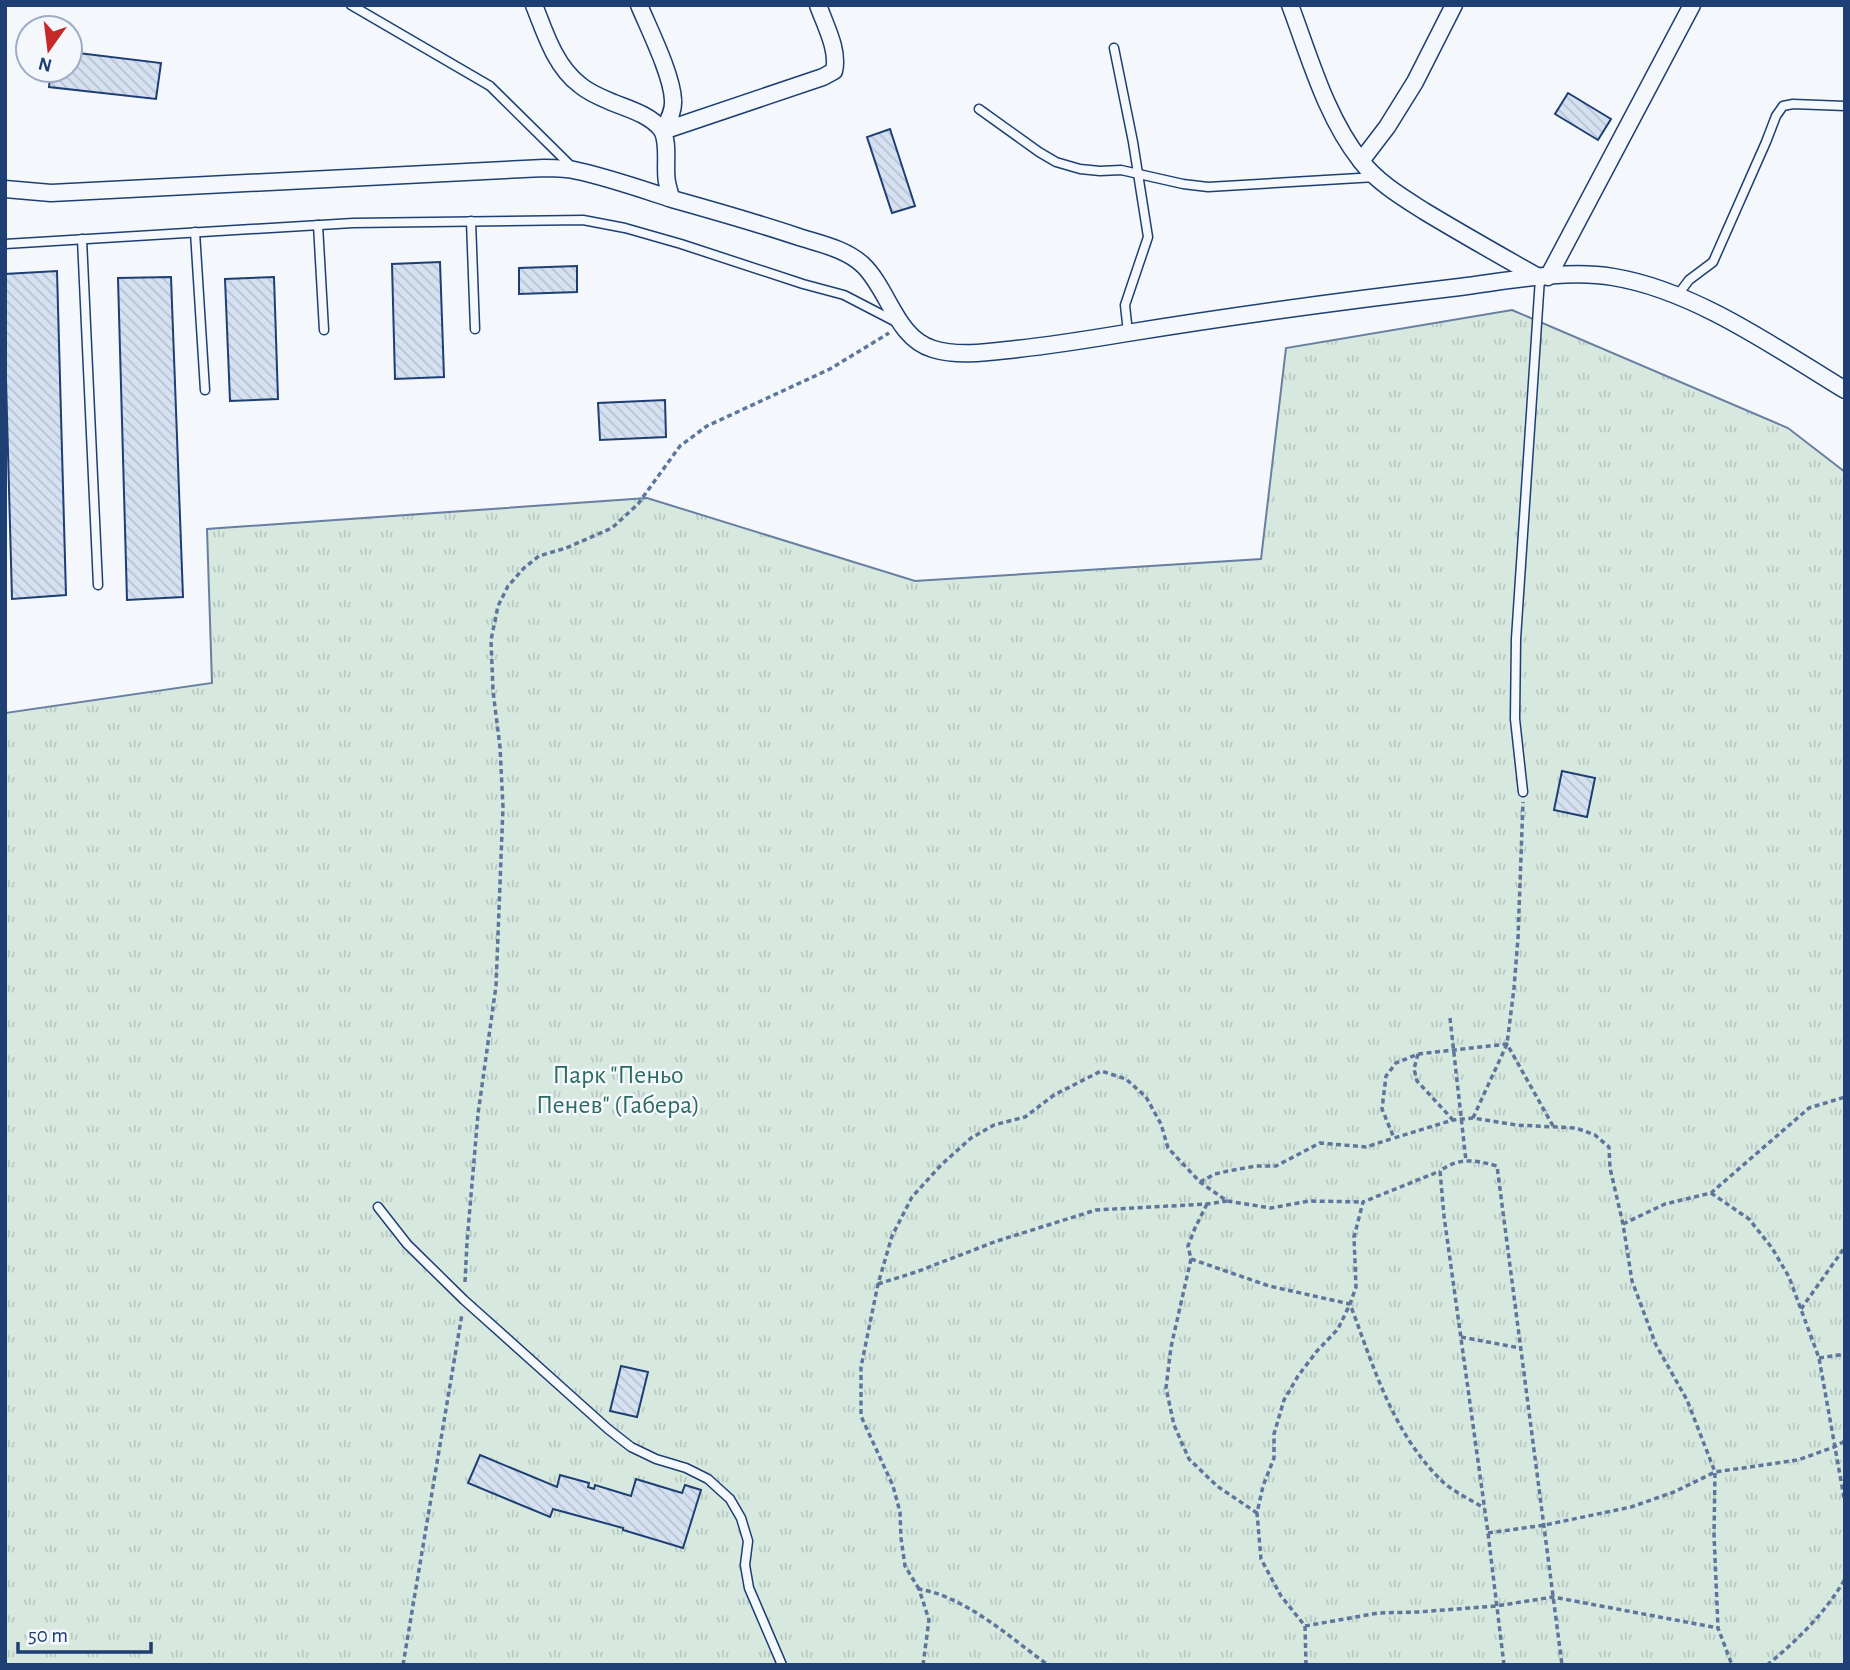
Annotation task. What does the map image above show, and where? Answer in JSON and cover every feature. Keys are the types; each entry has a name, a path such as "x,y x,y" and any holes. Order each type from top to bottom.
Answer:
{"street":[{"path":"534,5 549,43 562,66 580,86 637,112 663,131"},
{"path":"639,5 671,83 674,101 663,131 666,181 671,198"},
{"path":"663,131 834,71 834,50 818,5"},
{"path":"1290,5 1338,126 1361,161 1376,177 1406,200 1544,277"},
{"path":"1361,161 1387,127 1415,82 1454,5"},
{"path":"1544,277 1692,5"},
{"path":"5,189 51,193 544,168 575,170 755,223 845,253 863,266 916,341 933,349 954,352 989,352 1059,344 1420,291 1584,274 1614,277 1677,296 1734,324 1845,390"}],"lane":[{"path":"351,5 489,86 575,170"},
{"path":"1114,48 1148,237 1125,305 1128,333"},
{"path":"1677,296 1689,280 1713,262 1776,116 1783,106 1845,106"},
{"path":"979,108 1038,152 1056,162 1080,169 1121,170 1208,187 1376,177"},
{"path":"471,220 475,329"},
{"path":"5,244 318,225 471,220 583,220 625,228 681,244 844,295 903,325"},
{"path":"318,225 324,330"},
{"path":"195,232 205,390"},
{"path":"82,239 98,585"},
{"path":"1523,792 1515,719 1516,639 1544,277"},
{"path":"378,1207 407,1244 464,1300 631,1447 708,1479 730,1499 741,1518 748,1541 745,1565 749,1588 782,1665"}],"path":[{"path":"403,1665 464,1300 478,1114 496,986 503,807 491,640 498,606 508,586 539,556 566,548 612,528 638,504 680,446 708,426 830,369 903,325"},
{"path":"1473,1118 1507,1044 1518,938 1523,792"},
{"path":"1450,1017 1466,1161"},
{"path":"1394,1138 1382,1109 1386,1076 1396,1063 1418,1054 1507,1044"},
{"path":"1507,1044 1553,1126"},
{"path":"1418,1054 1414,1069 1417,1081 1453,1120"},
{"path":"923,1665 929,1620 919,1589 905,1566 900,1513 893,1486 862,1416 861,1367 878,1284 892,1236 912,1197 941,1165 971,1138 994,1125 1025,1117 1054,1096 1101,1071 1126,1079 1146,1097 1160,1124 1168,1148 1200,1182 1227,1200"},
{"path":"1623,1224 1665,1204 1710,1193 1809,1108 1845,1097"},
{"path":"1200,1182 1214,1174 1228,1171 1276,1166 1320,1143 1366,1147 1453,1120 1473,1118 1516,1125 1576,1128 1595,1135 1609,1147 1610,1168 1632,1281 1656,1345 1687,1400 1716,1472 1714,1534 1718,1628 1732,1665"},
{"path":"878,1284 997,1241 1096,1210 1207,1204 1227,1200 1271,1208 1310,1201 1363,1202 1440,1171 1450,1164 1466,1161 1497,1166 1562,1665"},
{"path":"1440,1171 1504,1665"},
{"path":"1710,1193 1749,1219 1772,1248 1789,1277 1819,1359 1845,1503"},
{"path":"1306,1665 1305,1626 1281,1596 1261,1559 1257,1513 1273,1458 1275,1434 1284,1400 1317,1351 1338,1329 1356,1287 1354,1237 1363,1202"},
{"path":"1207,1204 1188,1246 1192,1259 1171,1347 1166,1388 1174,1425 1189,1459 1217,1486 1257,1513"},
{"path":"1801,1310 1845,1247"},
{"path":"1192,1259 1269,1286 1350,1304"},
{"path":"1350,1304 1384,1396 1413,1447 1444,1483 1484,1508"},
{"path":"1461,1336 1520,1348"},
{"path":"1819,1359 1845,1354"},
{"path":"1488,1533 1545,1525 1631,1507 1674,1492 1716,1472 1798,1460 1845,1441"},
{"path":"1767,1665 1793,1644 1832,1602 1845,1579"},
{"path":"919,1589 944,1596 968,1608 1048,1665"},
{"path":"1305,1626 1378,1613 1496,1606 1553,1597 1718,1628"}],"green space":[{"name":"Парк \"Пеньо Пенев\" (Габера)","path":"1512,310 1788,428 1845,472 1845,1665 5,1665 5,713 212,683 207,529 647,498 915,581 1261,559 1286,348"}],"building":[{"path":"84,54 161,63 156,99 49,87 49,84 84,84"},
{"path":"1568,93 1611,119 1598,140 1555,114"},
{"path":"890,129 915,206 892,213 867,137"},
{"path":"440,262 444,377 395,379 392,264"},
{"path":"577,266 577,292 519,294 519,268"},
{"path":"57,271 66,595 12,599 5,274"},
{"path":"171,277 183,597 127,600 118,278"},
{"path":"274,277 278,399 230,401 225,279"},
{"path":"665,400 666,437 600,440 598,403"},
{"path":"1562,771 1595,778 1587,817 1554,810"},
{"path":"621,1366 648,1372 637,1417 610,1411"},
{"path":"480,1455 557,1487 560,1475 589,1483 588,1487 594,1489 595,1485 631,1496 636,1479 682,1493 685,1485 701,1490 683,1548 553,1509 550,1517 468,1483"}]}
